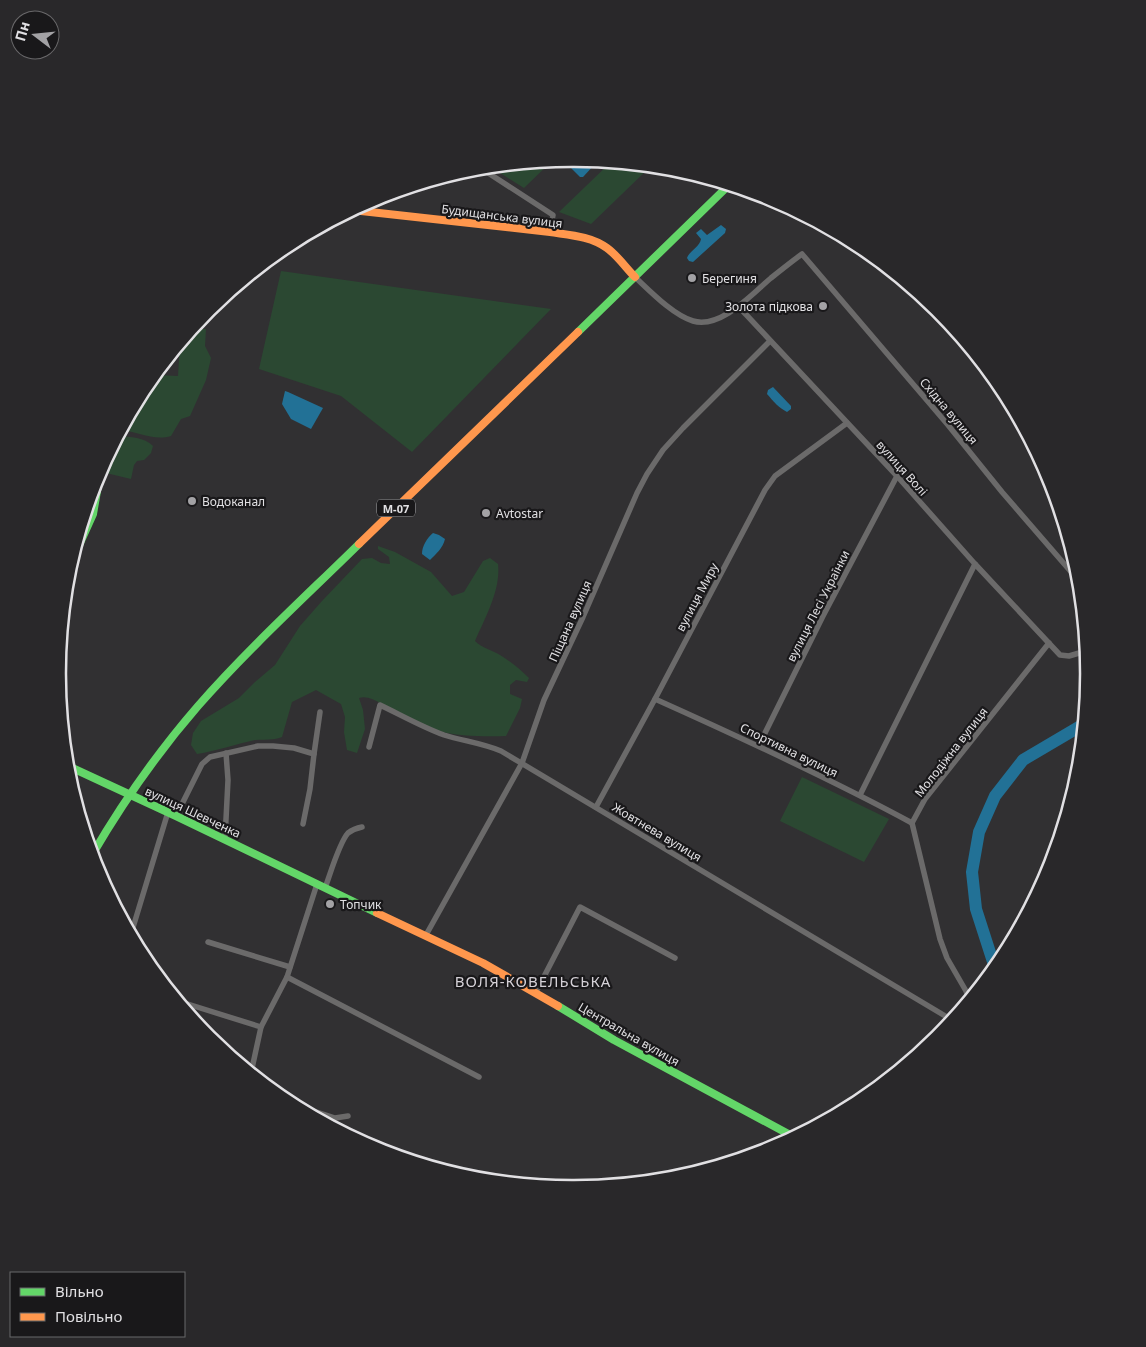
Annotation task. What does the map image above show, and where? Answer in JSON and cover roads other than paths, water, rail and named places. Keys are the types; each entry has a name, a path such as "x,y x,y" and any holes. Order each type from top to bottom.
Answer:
{"main road":[{"name":"М-07","path":"97,847 130,795 163,749 216,686 269,632 724,190"},
{"name":"Будищанська вулиця","path":"365,211 550,232 578,237 596,242 608,249 634,277"},
{"name":"вулиця Шевченка","path":"76,770 317,884"},
{"name":"Центральна вулиця","path":"317,884 483,963 536,992 614,1040 786,1133"}],"street":[{"path":"489,174 554,215 550,232"},
{"name":"Східна вулиця","path":"739,307 802,254 948,425 1002,492 1068,568"},
{"path":"634,277 678,313 693,321 706,322 723,316 739,307"},
{"name":"вулиця Волі","path":"739,307 897,476 975,564 1060,655 1068,656 1079,653"},
{"name":"Піщана вулиця","path":"426,935 522,763 544,700 647,474 663,450 683,428 770,341"},
{"name":"вулиця Миру","path":"596,807 765,490 775,476 847,423"},
{"name":"вулиця Лесі Українки","path":"759,746 823,616 897,476"},
{"path":"860,795 975,564"},
{"name":"Молодіжна вулиця","path":"912,823 925,799 1049,643"},
{"name":"Спортивна вулиця","path":"655,699 759,746 860,795 912,823"},
{"name":"Жовтнева вулиця","path":"369,747 380,705 445,735 501,751 946,1016"},
{"path":"303,824 310,789 320,712"},
{"path":"176,816 202,764 210,756 258,746 294,748 314,754"},
{"path":"225,839 228,780 226,753"},
{"path":"133,926 168,812"},
{"path":"912,823 940,939 967,993"},
{"path":"325,888 346,835 362,826"},
{"path":"253,1066 261,1027 287,977 317,884"},
{"path":"536,992 580,907 676,958"},
{"path":"208,942 290,967"},
{"path":"287,977 479,1077"},
{"path":"189,1004 261,1027"},
{"path":"325,1115 335,1118 348,1116"}],"water":[{"path":"570,167 592,168 583,177 580,177"},
{"path":"721,225 726,229 725,233 693,262 689,261 688,256 701,239 696,233 701,229 707,235"},
{"path":"773,387 791,406 791,409 787,412 767,394 768,390"},
{"path":"285,391 323,408 311,429 291,419 282,404"},
{"path":"433,533 445,539 441,548 430,560 422,554 422,551 425,542"}],"waterway":[{"path":"992,958 976,909 972,872 979,832 995,796 1023,760 1076,728"}],"place":[{"name":"Берегиня","path":"692,278"},
{"name":"Золота підкова","path":"823,306"},
{"name":"Водоканал","path":"192,501"},
{"name":"Avtostar","path":"486,513"},
{"name":"Топчик","path":"330,904"}],"district":[{"name":"ВОЛЯ-КОВЕЛЬСЬКА","path":"533,981"}]}
